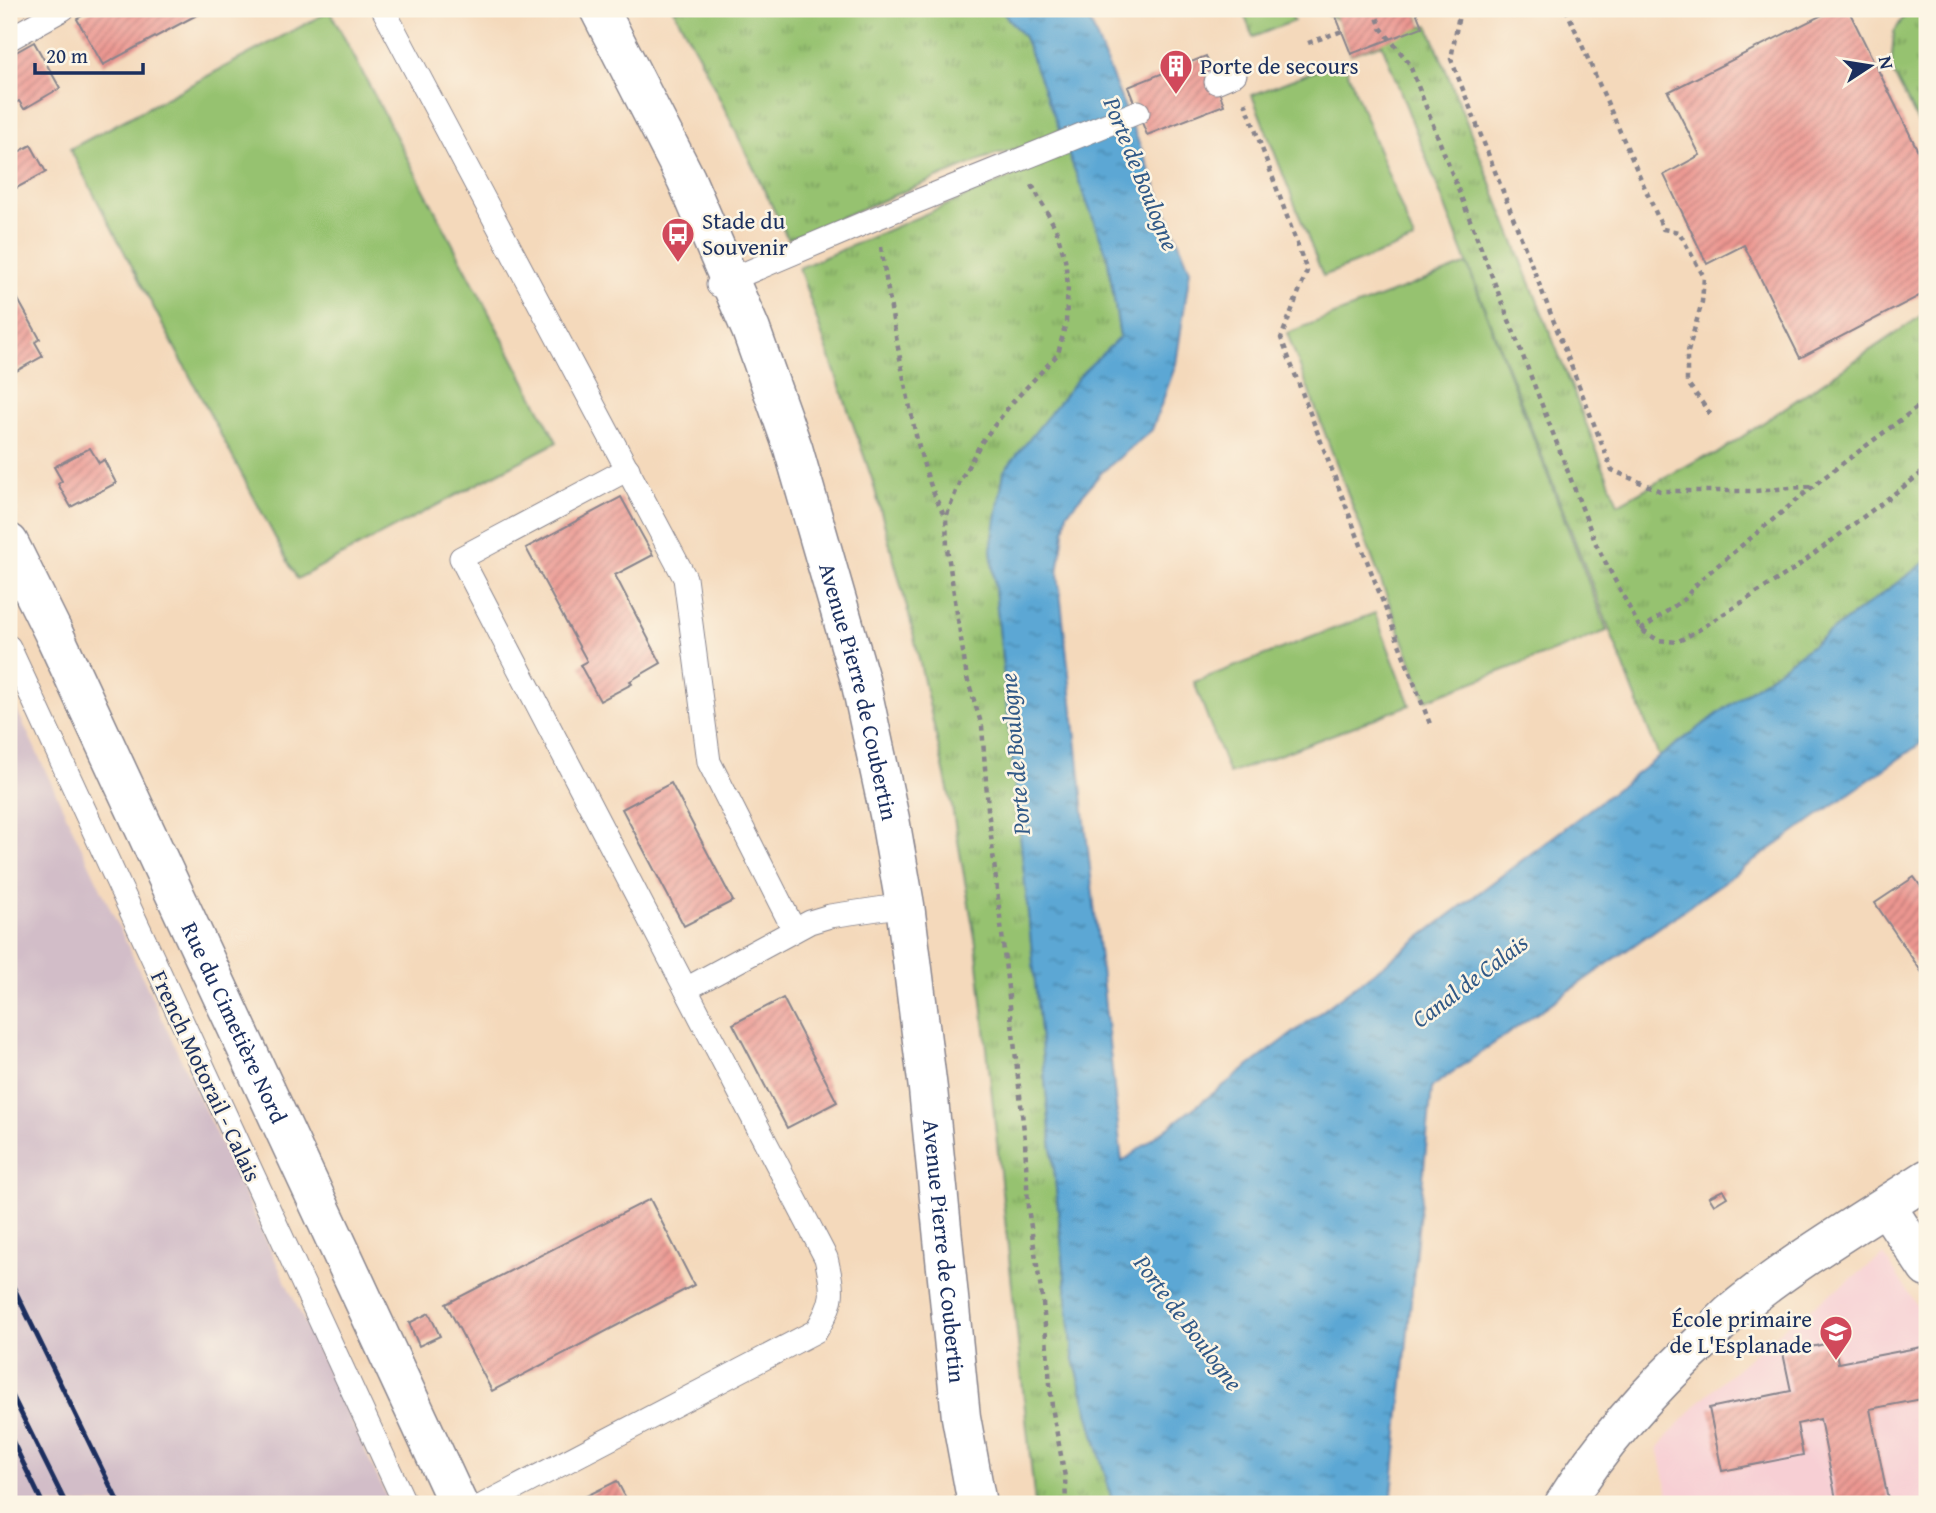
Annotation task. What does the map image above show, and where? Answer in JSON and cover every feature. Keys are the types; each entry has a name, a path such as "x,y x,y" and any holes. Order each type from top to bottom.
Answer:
{"street":[{"name":"Avenue Pierre de Coubertin","path":"599,9 665,136 722,284 779,403 845,622 873,737 905,905 928,1090 961,1416 977,1504"},
{"name":"Rue du Cimetière Nord","path":"9,543 53,632 458,1504"},
{"path":"1564,1504 1611,1436 1640,1402 1732,1312 1780,1276 1927,1179"},
{"path":"1886,1206 1927,1268"},
{"name":"Avenue Pierre de Coubertin","path":"961,1416 962,1504"}],"lane":[{"path":"9,39 63,9"},
{"path":"383,9 685,578 709,762 794,930"},
{"path":"722,284 876,218 1138,112"},
{"path":"485,1504 816,1331 828,1312 833,1288 826,1258 461,558 628,470"},
{"name":"French Motorail - Calais","path":"9,647 405,1504"},
{"path":"686,989 794,930 830,916 905,905"}],"path":[{"path":"1374,9 1381,28 1409,63 1596,544 1642,630 1658,640 1677,642 1698,631 1794,569 1927,469"},
{"path":"1460,9 1451,59 1612,470 1660,491 1754,491 1814,486"},
{"path":"1566,9 1663,229 1679,232 1704,277 1702,302 1687,355 1687,382 1711,415"},
{"path":"1308,43 1342,31"},
{"path":"1226,78 1307,271 1281,338 1430,724"},
{"path":"1025,158 1056,229 1065,259 1068,286 1066,322 1058,354 1010,405 981,443 960,481 946,517 947,548 967,678 982,726 988,809 1025,1140 1028,1208 1042,1303 1052,1407 1065,1477 1066,1504"},
{"path":"876,218 895,340 916,435 933,494 946,517"},
{"path":"1642,630 1684,599 1700,580 1814,486 1927,400"}],"shaded area":[{"path":"9,693 390,1504 9,1504"},
{"name":"École primaire de L'Esplanade","path":"1884,1255 1927,1321 1927,1504 1670,1504 1658,1447 1703,1398 1787,1325"}],"green space":[{"path":"673,9 1000,9 1024,37 1060,130 1023,149 995,154 788,239 699,56"},
{"path":"1242,9 1289,9 1294,21 1253,37"},
{"path":"1318,9 1415,9 1422,27 1428,25 1618,504 1699,459 1715,455 1927,312 1927,561 1659,757 1382,44 1351,54 1338,20"},
{"path":"1909,9 1927,9 1927,140 1891,68 1894,32"},
{"path":"330,11 557,442 297,579 70,149"},
{"path":"1343,60 1414,240 1323,276 1252,95"},
{"path":"1068,153 1107,255 1120,337 1083,373 991,549 1073,1356 1113,1504 1035,1504 976,944 952,807 910,619 872,479 799,268"},
{"path":"1467,264 1607,631 1426,700 1287,333"},
{"path":"1375,613 1410,705 1229,774 1194,682"}],"water":[{"path":"1000,9 1085,9 1190,270 1176,364 1152,430 1101,473 1067,513 1058,573 1122,1162 1659,757 1927,561 1927,739 1432,1087 1391,1504 1113,1504 1073,1356 991,549 1004,471 1083,372 1120,337 1107,255 1024,37"}],"building":[{"path":"94,9 208,9 103,65 77,19"},
{"path":"1333,9 1415,9 1422,27 1351,54"},
{"path":"1834,9 1848,9 1927,169 1927,292 1800,358 1744,245 1707,264 1664,175 1700,155 1668,92"},
{"path":"34,42 60,88 24,109 19,101 10,106 14,114 9,117 9,56"},
{"name":"Porte de secours","path":"1206,56 1224,105 1147,135 1128,87"},
{"path":"31,145 46,172 9,192 9,157"},
{"path":"15,294 40,339 35,342 43,356 9,375 9,297"},
{"path":"90,448 99,463 104,460 116,483 71,507 58,484 62,481 54,467"},
{"path":"621,497 653,555 615,575 661,663 630,681 632,684 600,701 580,665 587,661 526,548"},
{"path":"671,783 733,901 684,926 622,809"},
{"path":"1914,877 1922,888 1927,884 1927,980 1875,903"},
{"path":"783,998 837,1102 787,1128 733,1024"},
{"path":"1723,1190 1727,1197 1714,1205 1709,1197"},
{"path":"650,1199 694,1285 492,1391 446,1304"},
{"path":"429,1313 440,1336 419,1346 409,1323"},
{"path":"1834,1342 1838,1363 1927,1346 1927,1398 1870,1409 1889,1504 1837,1504 1820,1419 1797,1424 1803,1455 1722,1471 1709,1408 1791,1391 1783,1353"},
{"path":"617,1481 629,1504 570,1504"}],"railway":[{"path":"9,1278 119,1504"},
{"path":"9,1389 66,1504"},
{"path":"9,1434 43,1504"}],"place":[{"name":"Porte de secours","path":"1176,96"},
{"name":"Stade du Souvenir","path":"678,264"},
{"name":"École primaire de L'Esplanade","path":"1836,1362"}],"water label":[{"name":"Porte de Boulogne","path":"1141,174"},
{"name":"Porte de Boulogne","path":"1015,754"},
{"name":"Canal de Calais","path":"1470,981"},
{"name":"Porte de Boulogne","path":"1188,1323"}]}
